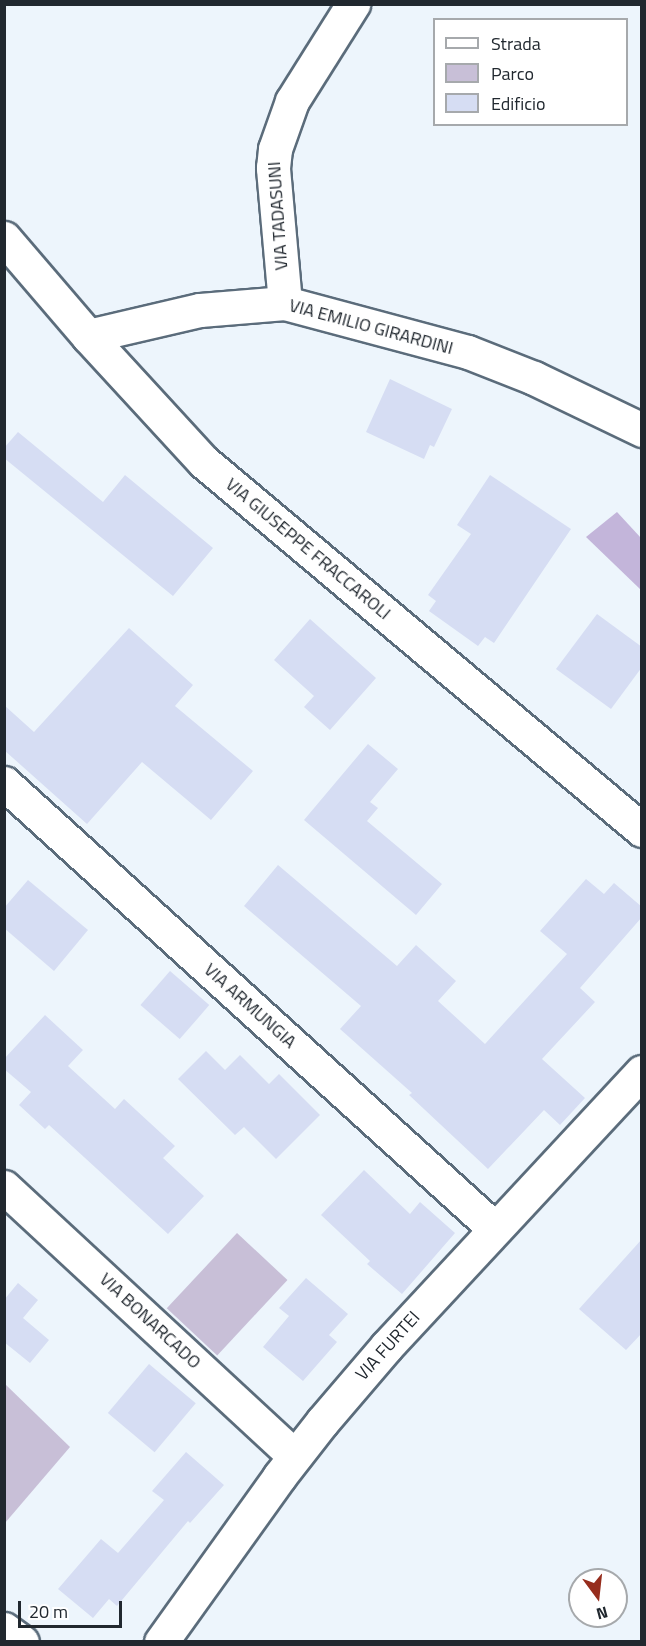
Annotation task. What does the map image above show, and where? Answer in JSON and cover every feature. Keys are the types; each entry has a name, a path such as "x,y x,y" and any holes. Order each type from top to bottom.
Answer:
{"street":[{"name":"VIA TADASUNI","path":"285,303 273,168 275,149 292,101 353,4"},
{"name":"VIA GIUSEPPE FRACCAROLI","path":"4,238 88,336 204,462 642,830"},
{"name":"VIA EMILIO GIRARDINI","path":"88,336 200,310 285,303 468,352 534,378 642,430"},
{"name":"VIA ARMUNGIA","path":"4,783 495,1229"},
{"name":"VIA FURTEI","path":"160,1641 295,1456 387,1346 642,1072"},
{"name":"VIA BONARCADO","path":"4,1187 295,1456"},
{"path":"4,1629 22,1641"}],"green space":[{"path":"237,1233 287,1280 217,1355 167,1308"},
{"path":"5,1384 70,1447 5,1523"}],"shaded area":[{"path":"617,512 641,538 641,590 586,537"}],"building":[{"path":"390,379 452,409 434,447 430,445 424,459 366,432"},
{"path":"18,432 103,502 125,475 213,548 173,596 4,458 4,448"},
{"path":"490,475 571,529 494,643 485,637 478,646 429,611 436,601 428,595 471,534 457,525"},
{"path":"597,614 642,647 642,667 611,709 556,669"},
{"path":"310,619 376,678 330,730 304,707 314,696 274,660"},
{"path":"129,628 193,685 175,706 253,771 211,820 142,762 87,824 4,750 4,705 34,732"},
{"path":"368,744 398,769 370,802 378,808 367,821 442,884 416,915 304,820"},
{"path":"278,865 397,966 416,945 456,981 438,1001 485,1044 567,954 540,931 586,879 604,894 614,883 642,907 642,917 580,988 595,1002 542,1059 585,1098 560,1125 544,1110 488,1169 409,1095 412,1093 340,1029 361,1006 244,906"},
{"path":"28,880 88,930 54,971 4,928 4,908"},
{"path":"170,971 209,1005 180,1039 140,1005"},
{"path":"45,1015 83,1050 68,1066 115,1109 124,1099 175,1146 163,1158 204,1196 168,1234 49,1125 45,1129 19,1105 31,1092 4,1069 4,1059"},
{"path":"206,1051 225,1070 240,1055 269,1084 279,1074 320,1115 276,1159 244,1127 235,1135 178,1079"},
{"path":"364,1170 410,1214 420,1202 455,1233 402,1294 367,1264 370,1261 321,1215"},
{"path":"642,1239 642,1333 626,1350 579,1309"},
{"path":"306,1278 348,1314 329,1335 337,1342 303,1381 263,1347 289,1316 279,1308"},
{"path":"18,1283 38,1300 23,1318 49,1340 30,1363 4,1342 4,1300"},
{"path":"149,1364 196,1403 155,1452 108,1413"},
{"path":"186,1452 224,1485 190,1523 188,1521 117,1606 109,1599 93,1618 58,1589 101,1539 118,1553 164,1500 152,1491"}]}
